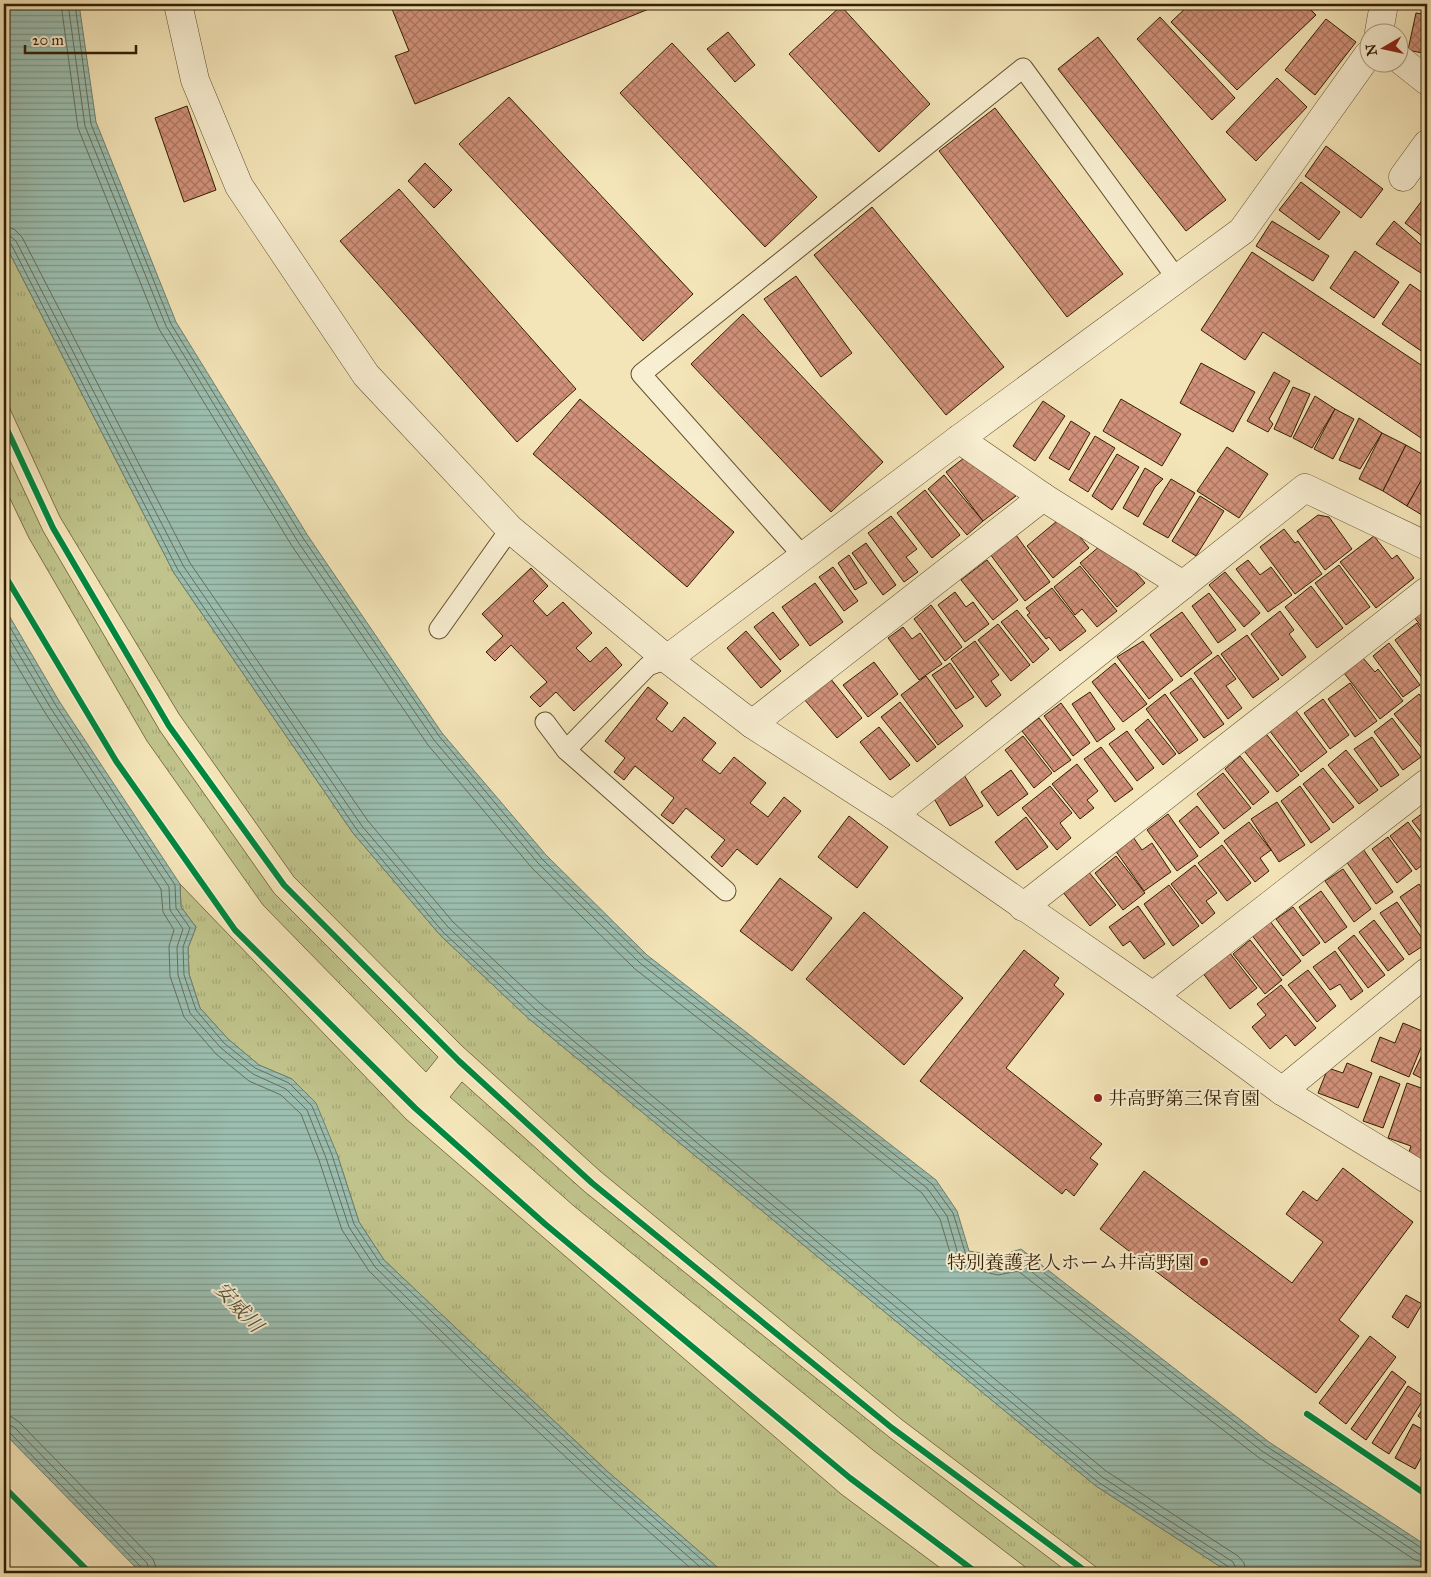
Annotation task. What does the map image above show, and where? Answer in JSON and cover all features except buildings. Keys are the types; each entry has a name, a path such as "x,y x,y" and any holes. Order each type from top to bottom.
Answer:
{"street":[{"path":"178,4 195,80 238,186 366,375 510,529 666,659 752,724 893,815 1153,996 1282,1091 1427,1179"},
{"path":"1381,22 1384,4"},
{"path":"1408,66 1427,81"},
{"path":"666,659 959,439 1242,231 1358,68"},
{"path":"1403,177 1427,144"},
{"path":"959,439 1043,497 1183,585"},
{"path":"893,815 1305,488 1427,546"},
{"path":"752,724 1043,497"},
{"path":"1023,906 1427,591"},
{"path":"1153,996 1427,783"},
{"path":"1282,1091 1427,972"}],"lane":[{"path":"803,556 641,374 1023,68 1177,278"},
{"path":"439,628 510,529"},
{"path":"566,750 648,666 666,659"},
{"path":"545,722 566,750 726,891"}],"green space":[{"path":"4,242 174,573 353,833 440,935 528,1018 1096,1486 1230,1573 1104,1573 901,1419 600,1171 461,1045 294,877 179,714 60,517 4,396"},
{"path":"4,448 43,531 160,731 274,893 438,1057 426,1072 263,905 147,741 29,538 4,486"},
{"path":"180,884 406,1119 841,1494 947,1573 724,1573 607,1471 384,1260 359,1222 337,1154 292,1079 259,1065 228,1039 200,1008 189,974 188,948 196,927 181,907"},
{"path":"462,1082 585,1192 889,1437 1069,1573 1033,1573 873,1450 574,1206 450,1097"}],"water":[{"path":"4,4 79,4 96,122 176,322 308,536 442,733 546,855 647,955 936,1180 957,1211 969,1251 999,1256 1021,1249 1269,1442 1427,1546 1427,1573 1230,1573 1096,1486 528,1018 440,935 353,833 174,573 4,242"},
{"name":"安威川","path":"4,607 59,701 180,884 181,907 196,927 188,948 189,974 200,1008 228,1039 259,1065 292,1079 316,1103 337,1154 359,1222 384,1260 607,1471 724,1573 141,1573 4,1433"}],"cycle path":[{"path":"4,423 53,528 169,726 284,885 459,1061 592,1183 892,1428 1088,1573"},
{"path":"4,574 116,761 235,930 415,1108 545,1224 850,1478 977,1573"},
{"path":"1307,1414 1427,1495"},
{"path":"4,1487 90,1573"}],"place":[{"name":"井高野第三保育園","path":"1098,1098"},
{"name":"特別養護老人ホーム井高野園","path":"1204,1262"}]}
